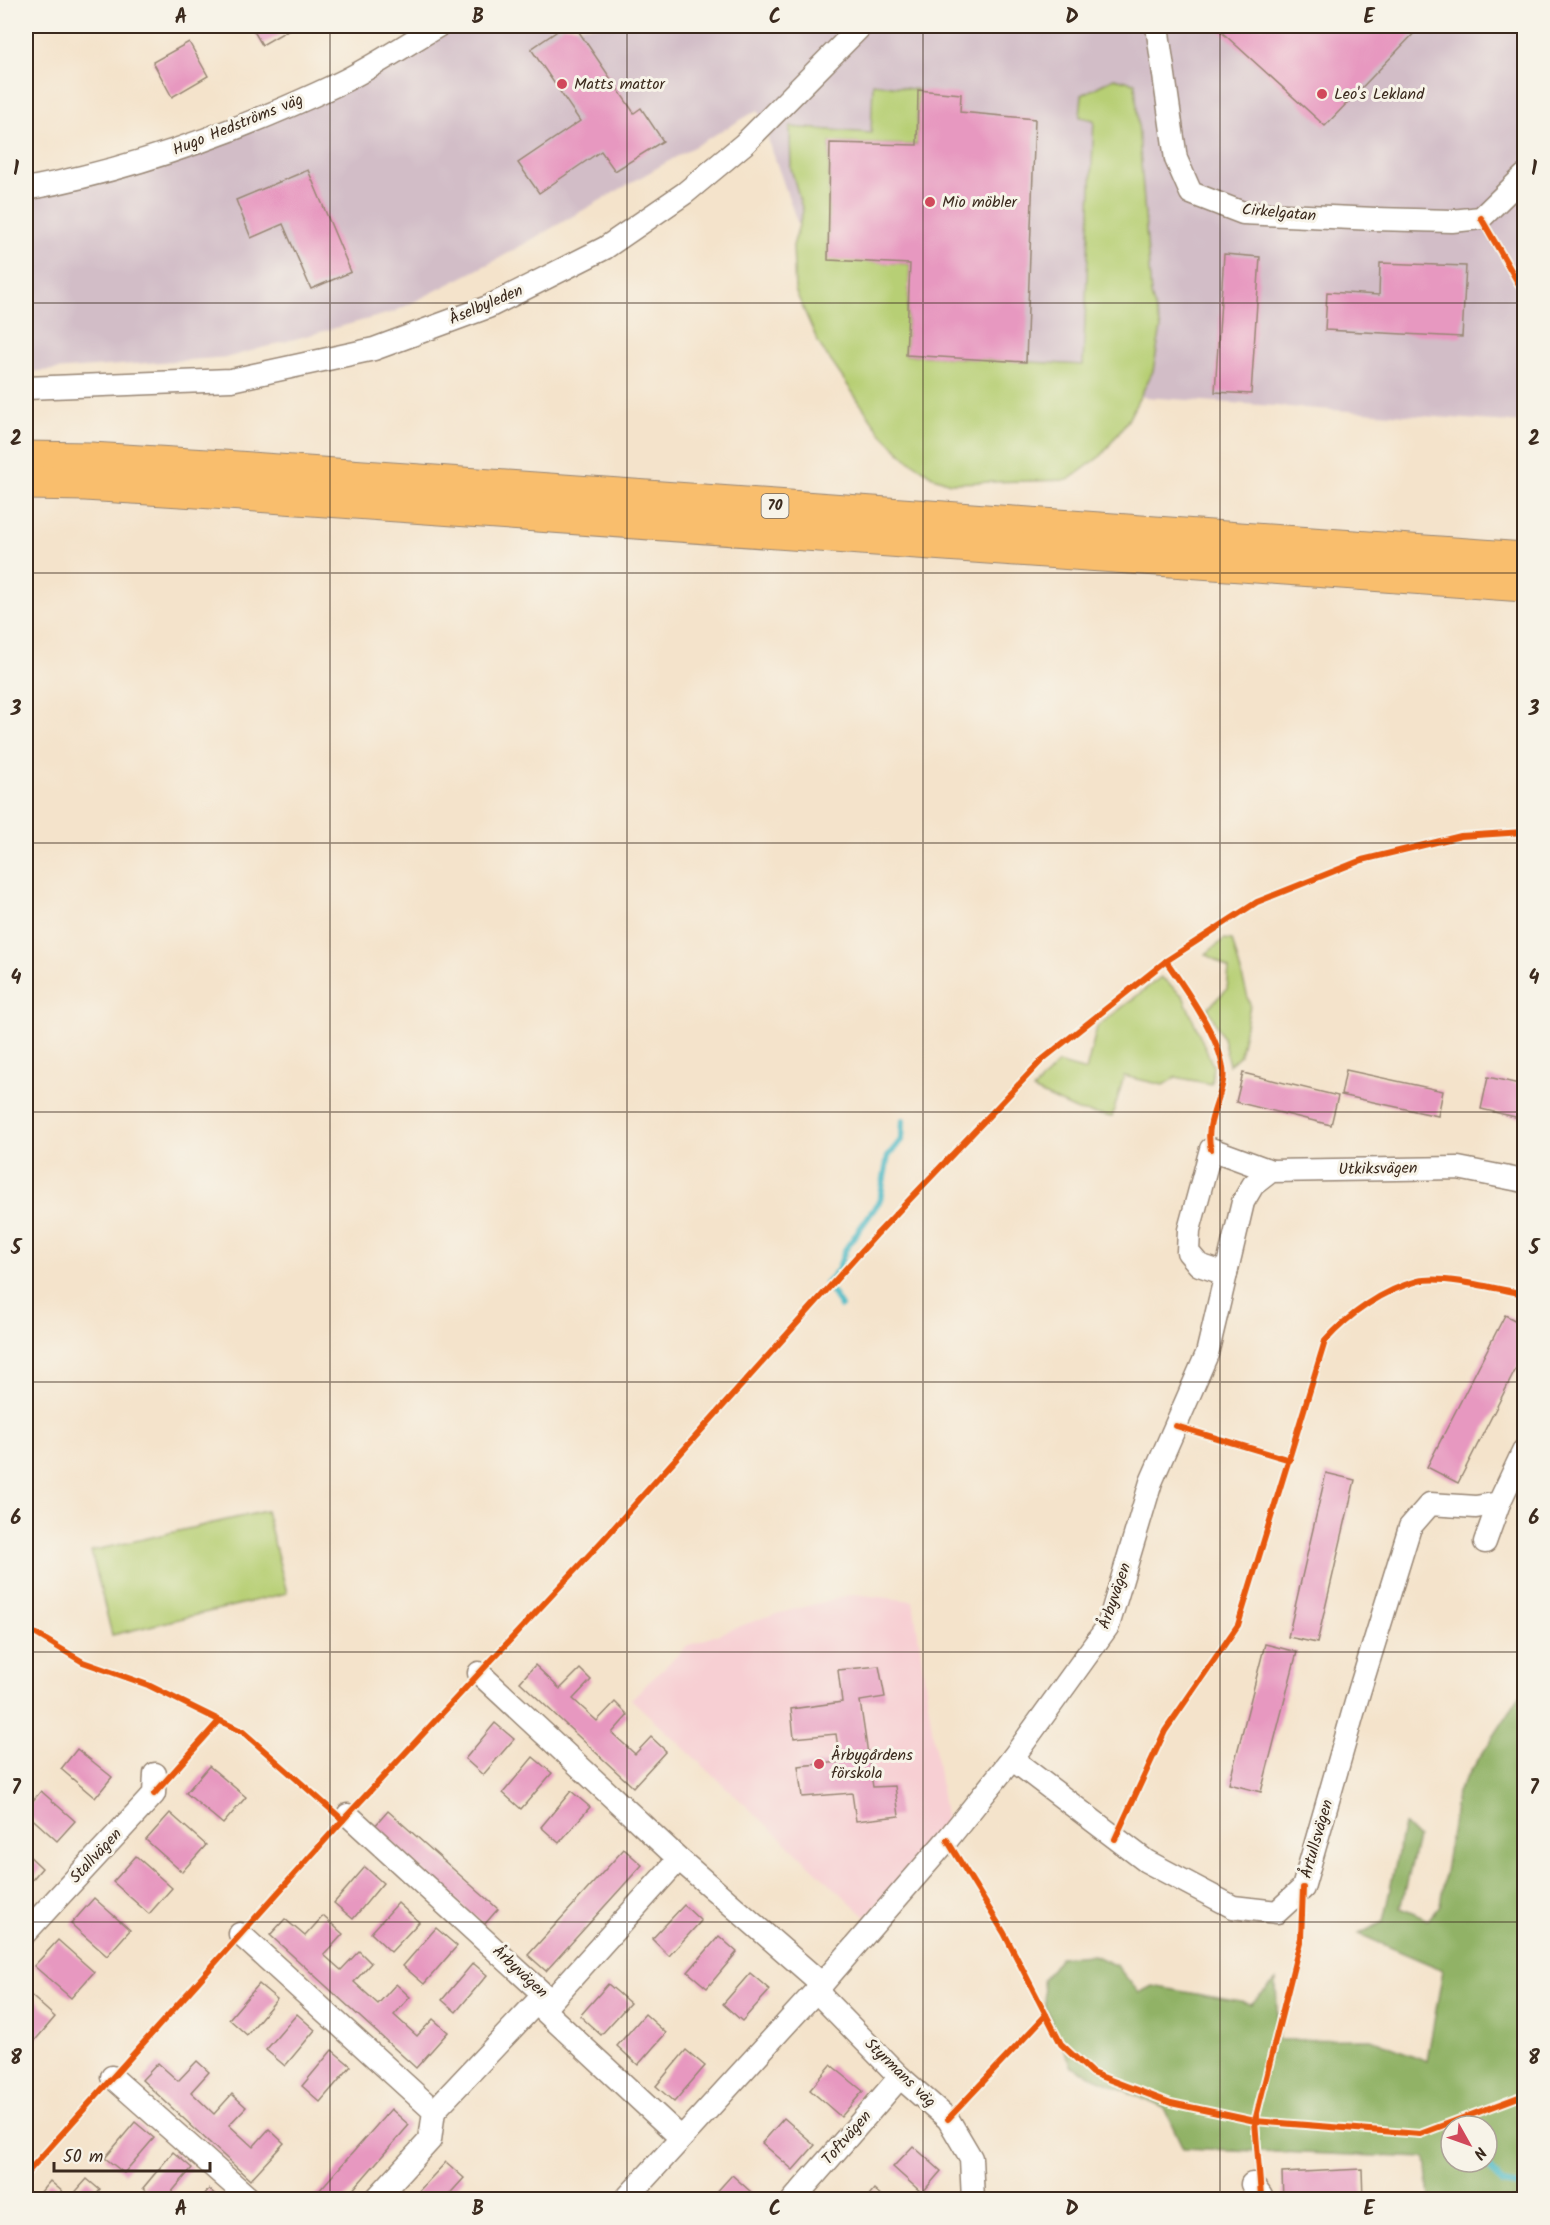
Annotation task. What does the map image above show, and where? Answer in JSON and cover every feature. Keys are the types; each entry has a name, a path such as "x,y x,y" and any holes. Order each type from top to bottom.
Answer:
{"highway":[{"name":"70","path":"26,458 91,459 235,468 1524,559"},
{"name":"70","path":"26,483 86,484 213,492 1524,585"}],"street":[{"name":"Hugo Hedströms väg","path":"26,189 82,179 196,145 341,82 438,26"},
{"name":"Åselbyleden","path":"26,388 231,380 374,349 488,307 605,249 685,193 744,144 861,26"},
{"name":"Cirkelgatan","path":"1157,26 1176,159 1191,193 1243,213 1452,221 1481,218 1524,176"},
{"path":"1226,1275 1198,1265 1188,1252 1190,1230 1210,1149 1271,1171"},
{"name":"Utkiksvägen","path":"1271,1171 1458,1168 1524,1181"},
{"name":"Årbyvägen","path":"625,2199 819,1987 947,1840 1012,1759 1108,1626 1151,1482 1207,1354 1243,1202 1253,1185 1271,1171"},
{"path":"1485,1542 1499,1503 1524,1450"},
{"name":"Årtullsvägen","path":"1012,1759 1146,1861 1233,1907 1277,1912 1303,1888 1359,1692 1410,1527 1430,1504 1476,1507 1499,1503"},
{"path":"479,1673 819,1987"},
{"name":"Stallvägen","path":"26,1932 154,1794 155,1774"},
{"name":"Årbyvägen","path":"348,1815 680,2137"},
{"name":"Årbyvägen","path":"434,2111 543,2002 679,1859"},
{"path":"240,1934 434,2111 430,2140 381,2198"},
{"name":"Styrmans väg","path":"819,1987 900,2077 948,2119 971,2158 973,2199"},
{"path":"112,2077 251,2199"},
{"name":"Toftvägen","path":"793,2199 900,2077"}],"shaded area":[{"path":"438,26 1524,26 1524,423 851,377 758,110 498,259 394,312 229,357 26,372 26,189 196,145"},
{"name":"Årbygårdens förskola","path":"853,1594 913,1601 947,1829 866,1917 631,1699 687,1646 765,1617"}],"green space":[{"path":"1114,78 1135,83 1151,295 1161,328 1153,371 1128,420 1102,455 1068,480 950,483 934,477 906,458 880,432 819,344 795,290 793,246 803,211 791,169 790,127 871,133 873,83 918,90 917,145 830,143 828,259 910,264 906,355 1083,365 1094,120 1080,117 1082,95"},
{"path":"1224,939 1232,940 1250,1005 1240,1055 1229,1065 1223,1038 1208,1008 1227,989 1229,969 1206,954"},
{"path":"1161,977 1183,996 1213,1066 1211,1084 1176,1077 1163,1085 1124,1076 1112,1117 1078,1111 1033,1090 1058,1063 1086,1071 1097,1027"},
{"path":"266,1511 287,1593 112,1635 91,1551"},
{"path":"1524,1690 1524,2199 1430,2199 1426,2158 1183,2148 1164,2108 1072,2067 1045,2007 1043,1980 1060,1957 1093,1955 1117,1966 1139,1993 1152,1986 1251,2004 1276,1980 1278,2040 1371,2039 1427,2061 1443,1970 1359,1934 1383,1922 1404,1824 1418,1838 1401,1908 1428,1920 1440,1905 1457,1792"}],"building":[{"path":"251,26 295,26 262,45"},
{"path":"565,26 575,26 634,113 641,108 663,141 615,171 601,151 539,193 518,163 580,121 531,49"},
{"name":"Leo's Lekland","path":"1215,26 1421,26 1325,126"},
{"path":"189,42 208,76 172,97 153,62"},
{"name":"Mio möbler","path":"918,90 961,94 960,112 1035,119 1026,362 906,355 910,264 828,260 830,143 917,145"},
{"path":"308,170 351,272 311,289 283,224 251,238 236,200"},
{"path":"1224,254 1260,257 1251,394 1215,392"},
{"path":"1380,263 1466,266 1462,337 1325,330 1327,292 1379,295"},
{"path":"1346,1070 1443,1091 1438,1116 1341,1095"},
{"path":"1243,1073 1338,1096 1331,1125 1236,1102"},
{"path":"1488,1077 1524,1085 1524,1119 1481,1109"},
{"path":"1505,1315 1524,1325 1524,1353 1458,1483 1427,1467"},
{"path":"1326,1473 1355,1480 1317,1643 1288,1637"},
{"path":"1265,1644 1297,1652 1261,1792 1229,1784"},
{"path":"535,1665 560,1689 580,1669 591,1680 573,1699 597,1721 615,1702 628,1715 612,1733 635,1754 651,1737 666,1751 633,1787 520,1682"},
{"path":"879,1666 885,1697 860,1701 873,1787 895,1786 899,1816 856,1821 852,1793 802,1797 798,1766 840,1762 836,1734 794,1738 791,1709 842,1702 838,1670"},
{"path":"495,1723 514,1739 483,1775 465,1759"},
{"path":"77,1749 112,1777 95,1798 61,1769"},
{"path":"533,1757 552,1773 521,1809 503,1793"},
{"path":"209,1766 246,1797 223,1824 186,1793"},
{"path":"41,1791 75,1821 57,1841 26,1813 26,1809"},
{"path":"571,1791 590,1807 559,1843 541,1827"},
{"path":"388,1811 498,1909 484,1925 374,1827"},
{"path":"170,1813 206,1845 182,1872 146,1840"},
{"path":"624,1849 642,1865 546,1971 528,1955"},
{"path":"26,1853 42,1868 26,1887"},
{"path":"136,1856 172,1888 149,1914 113,1882"},
{"path":"365,1867 383,1883 353,1919 334,1903"},
{"path":"94,1898 130,1930 107,1956 71,1924"},
{"path":"398,1903 419,1922 391,1952 371,1933"},
{"path":"684,1905 701,1921 669,1956 652,1939"},
{"path":"323,1916 343,1934 324,1955 341,1970 359,1951 371,1963 354,1982 378,2004 396,1984 410,1997 394,2015 417,2036 433,2019 448,2032 416,2068 270,1935 285,1919 305,1936"},
{"path":"436,1928 457,1946 424,1984 403,1966"},
{"path":"719,1936 737,1952 707,1988 688,1972"},
{"path":"58,1940 94,1972 71,1998 34,1966"},
{"path":"473,1963 487,1975 456,2012 442,2000"},
{"path":"750,1973 770,1990 742,2021 723,2004"},
{"path":"259,1984 277,1999 247,2035 229,2019"},
{"path":"608,1984 630,2003 601,2035 580,2016"},
{"path":"26,1991 55,2017 32,2044 26,2038"},
{"path":"297,2014 315,2030 285,2066 266,2050"},
{"path":"645,2014 666,2033 638,2065 617,2046"},
{"path":"332,2050 351,2066 320,2102 302,2086"},
{"path":"686,2050 705,2066 674,2102 656,2086"},
{"path":"197,2061 209,2072 191,2092 214,2114 232,2094 246,2107 229,2125 253,2147 269,2129 284,2143 250,2180 142,2080 158,2063 178,2081"},
{"path":"831,2065 863,2091 841,2117 810,2090"},
{"path":"391,2109 409,2125 344,2200 311,2200"},
{"path":"784,2118 815,2145 793,2170 762,2143"},
{"path":"135,2122 154,2138 124,2173 105,2158"},
{"path":"913,2146 941,2171 922,2193 893,2167"},
{"path":"173,2152 192,2168 165,2200 156,2200 143,2188"},
{"path":"446,2162 464,2178 444,2200 423,2200 417,2193"},
{"path":"1362,2169 1363,2200 1283,2200 1282,2173"},
{"path":"732,2175 760,2200 719,2200 714,2195"},
{"path":"87,2179 100,2190 92,2200 34,2200 50,2181 70,2198"},
{"path":"209,2189 221,2200 200,2200"},
{"path":"874,2189 886,2200 865,2200"}],"waterway":[{"path":"841,1306 826,1283 838,1270 845,1250 880,1200 888,1156 902,1139 903,1120"},
{"path":"1494,2174 1503,2184 1524,2188"}],"cycle path":[{"path":"1481,218 1524,293"},
{"path":"26,2174 343,1820 603,1540 876,1235 1043,1059 1166,961 1257,902 1362,860 1461,836 1524,832"},
{"path":"1166,961 1204,1019 1219,1052 1223,1068 1223,1081 1209,1132 1211,1149"},
{"path":"1115,1839 1165,1731 1238,1625 1325,1341 1367,1304 1392,1290 1418,1281 1456,1281 1524,1294"},
{"path":"1176,1426 1290,1460"},
{"path":"26,1628 83,1662 148,1685 243,1732 343,1820"},
{"path":"154,1794 219,1721"},
{"path":"947,1840 1004,1933 1061,2044 1092,2073 1171,2103 1255,2121 1420,2134 1524,2095"},
{"path":"1261,2196 1255,2121 1301,1938 1303,1888"},
{"path":"948,2119 1046,2015"}],"place":[{"name":"Matts mattor","path":"562,84"},
{"name":"Leo's Lekland","path":"1322,94"},
{"name":"Mio möbler","path":"930,202"},
{"name":"Årbygårdens förskola","path":"819,1764"}]}
